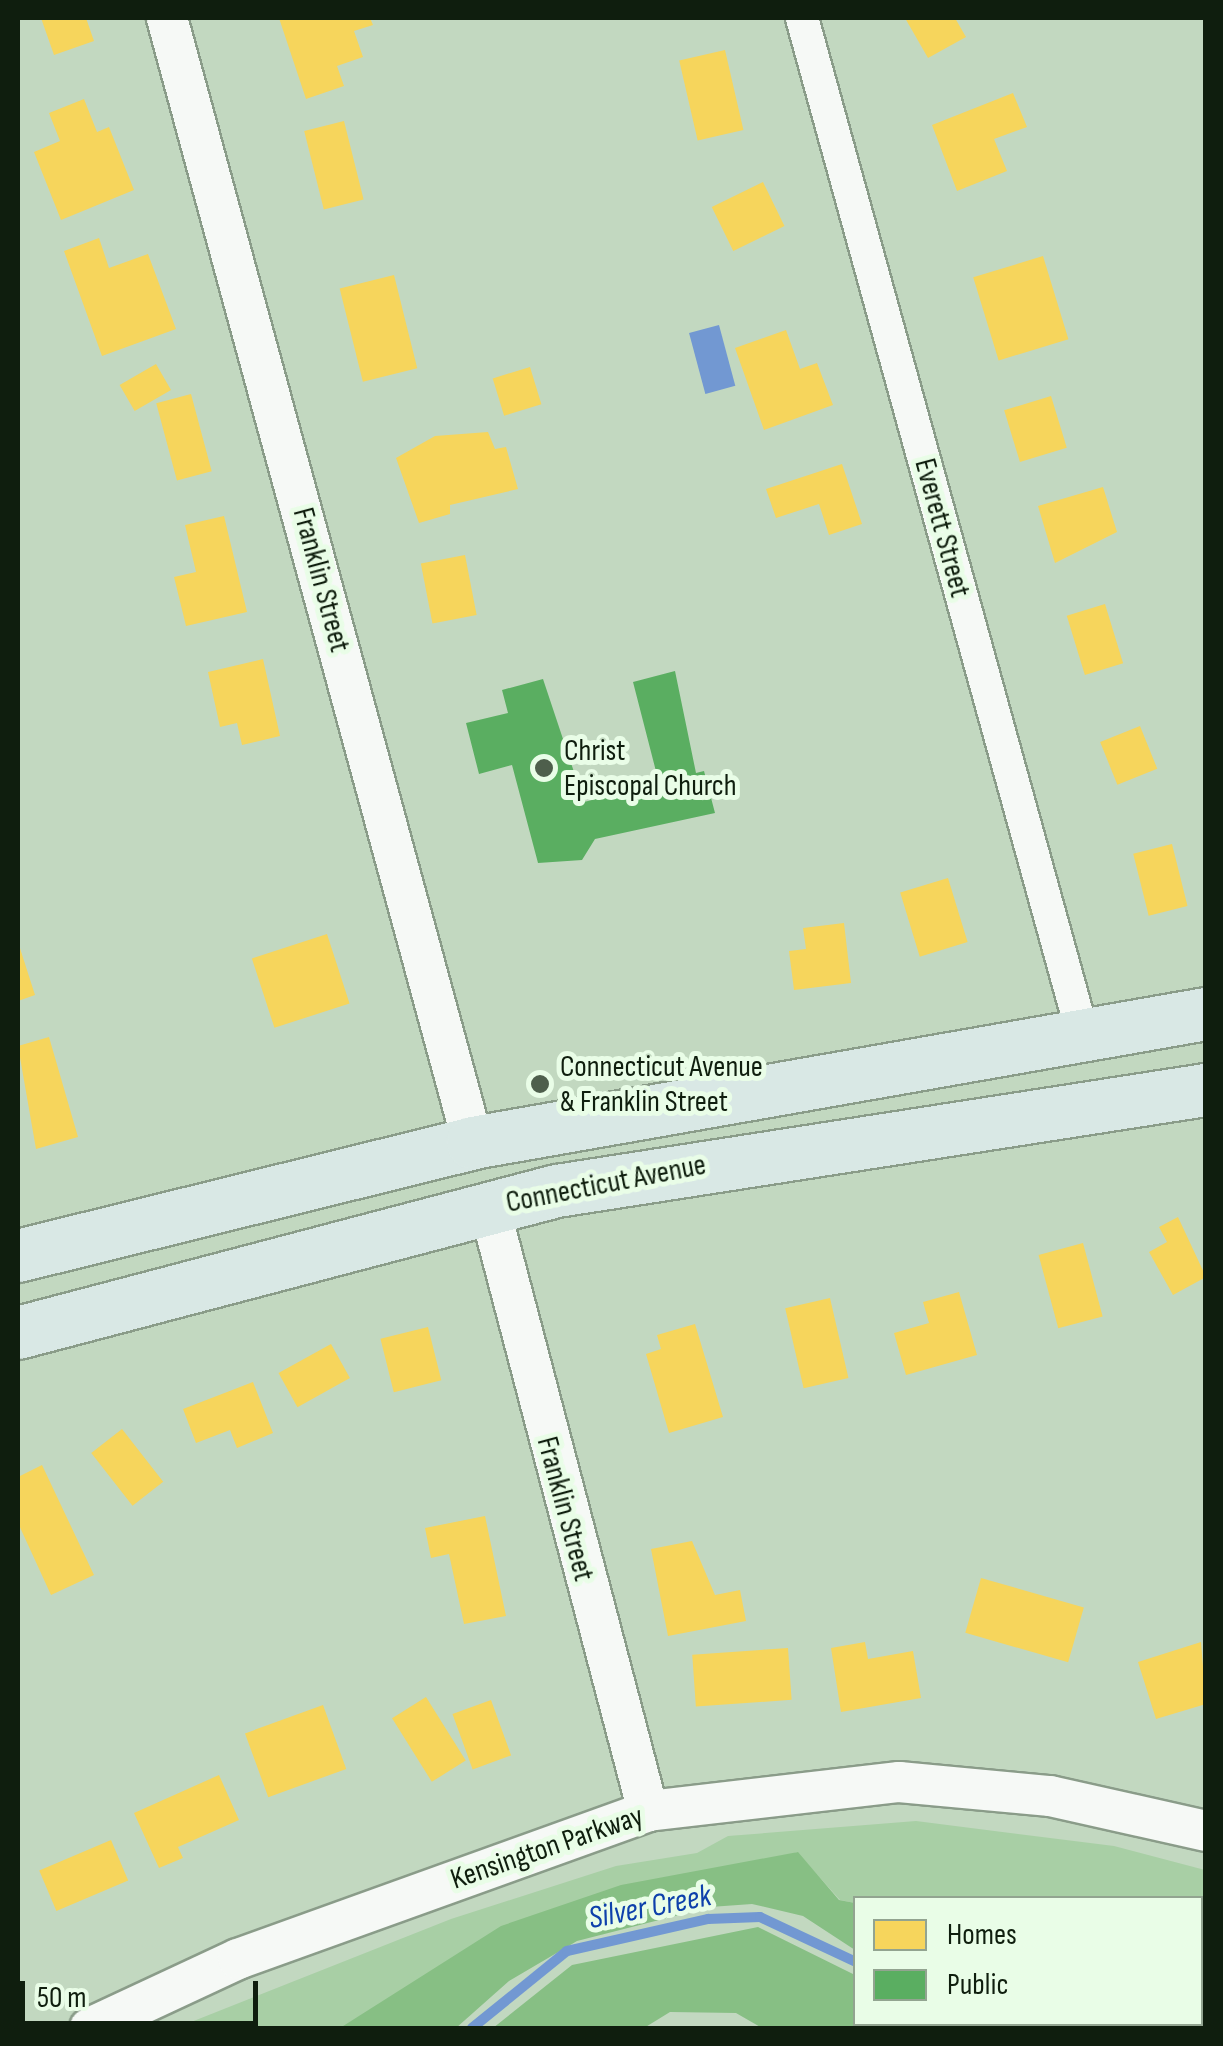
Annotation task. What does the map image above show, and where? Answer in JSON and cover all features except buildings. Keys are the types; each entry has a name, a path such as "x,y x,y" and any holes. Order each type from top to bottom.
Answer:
{"main road":[{"path":"18,1256 473,1143 656,1108 1084,1039 1206,1014"},
{"name":"Connecticut Avenue","path":"18,1333 256,1264 489,1206 1206,1090"},
{"path":"489,1206 503,1166 630,1132 656,1108"},
{"path":"256,1264 296,1220 426,1188 470,1160 473,1143"}],"street":[{"name":"Franklin Street","path":"167,18 473,1143"},
{"name":"Everett Street","path":"802,18 1084,1039"},
{"name":"Franklin Street","path":"489,1206 648,1810"},
{"name":"Kensington Parkway","path":"90,2028 238,1959 648,1810 899,1782 1050,1796 1206,1831"}],"green space":[{"path":"916,1821 1114,1846 1205,1870 1205,1991 1203,1896 853,1896 853,1903 840,1900 797,1852 340,2028 176,2028 451,1919 616,1866 697,1853 728,1836"},
{"path":"798,1852 839,1900 853,1903 853,1949 803,1916 752,1904 710,1907 577,1941 509,1981 456,2028 340,2028 501,1926 621,1885"},
{"path":"758,1927 853,1974 853,2026 940,2028 762,2028 736,2013 670,2012 644,2028 493,2028 572,1965"},
{"path":"1203,2009 1205,2028 1092,2026 1203,2026"}],"water":[{"path":"719,325 735,386 705,394 689,333"}],"waterway":[{"name":"Silver Creek","path":"472,2028 567,1951 708,1919 760,1917 853,1961"}],"place":[{"name":"Christ Episcopal Church","path":"544,768"},
{"name":"Connecticut Avenue & Franklin Street","path":"540,1084"}]}
